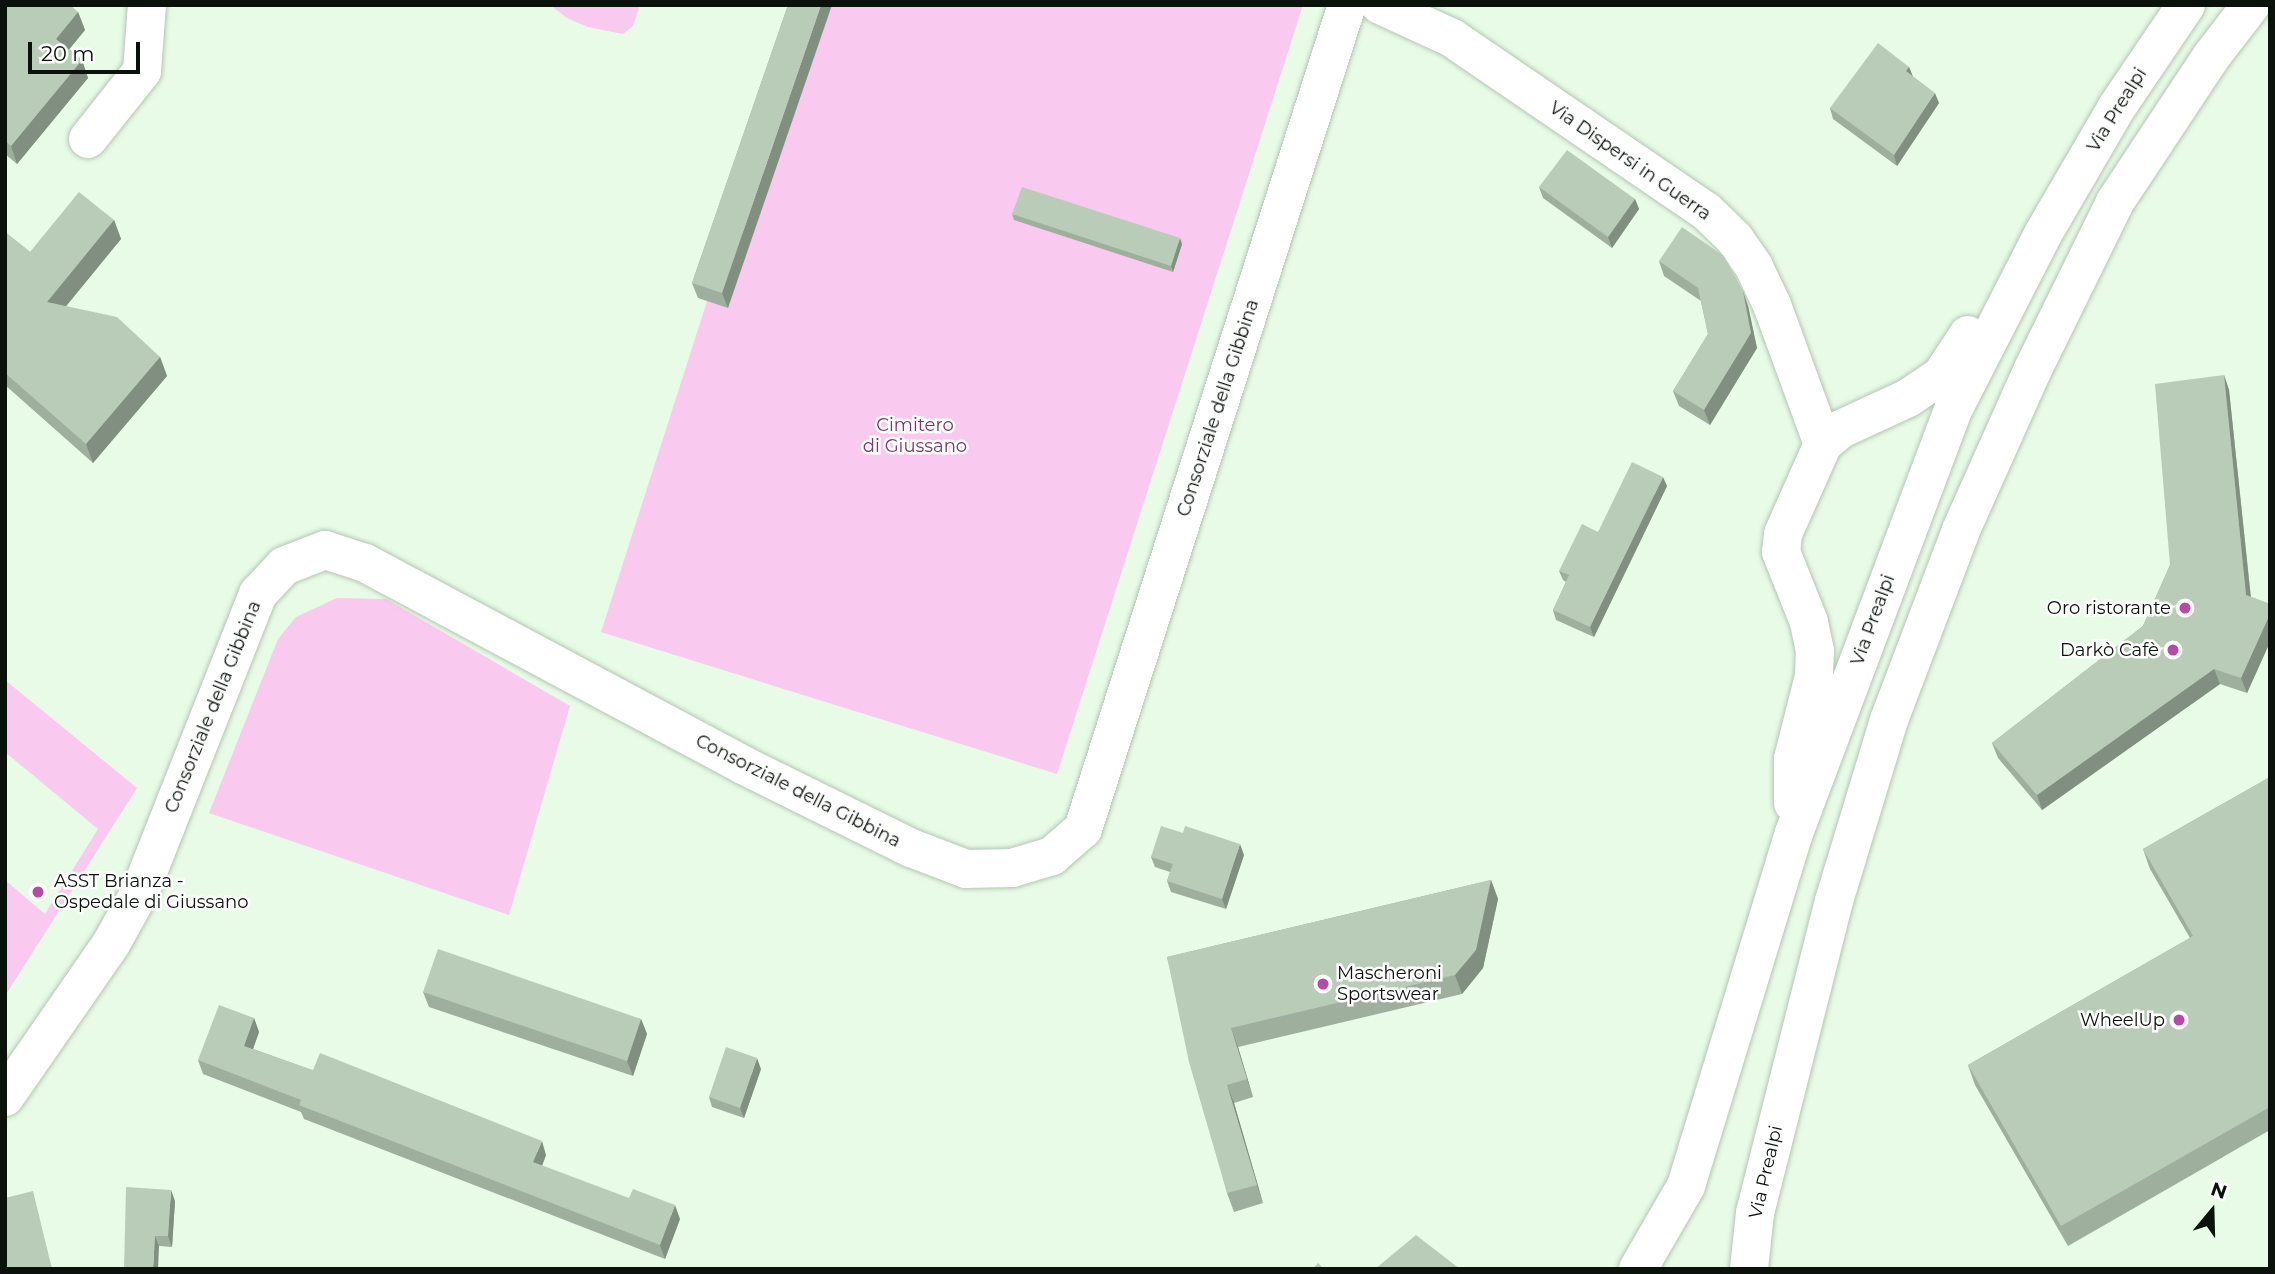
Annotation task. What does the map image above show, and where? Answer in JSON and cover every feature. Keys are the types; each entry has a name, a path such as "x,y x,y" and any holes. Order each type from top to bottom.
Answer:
{"street":[{"path":"88,139 142,71 147,5"},
{"name":"Consorziale della Gibbina","path":"5,1097 111,944 140,892 257,594 284,566 326,550 365,563 743,765 911,848 966,869 1012,868 1052,856 1083,829 1347,5"},
{"name":"Via Dispersi in Guerra","path":"1380,5 1452,38 1715,220 1734,238 1766,292 1823,443"},
{"name":"Via Prealpi","path":"1638,1269 1686,1186 1794,832 1949,420 2031,254 2117,107 2186,5"},
{"name":"Via Prealpi","path":"1749,1269 1755,1213 1834,901 1889,720 1961,530 2033,369 2115,202 2211,57 2251,5"},
{"path":"1794,832 1793,759 1814,676 1815,651 1809,622 1781,552 1783,534 1823,443 1841,429 1908,398 1941,376 1990,297 2031,254"}],"green space":[{"path":"550,5 640,5 633,26 623,34 588,27 567,18"},
{"name":"Cimitero di Giussano","path":"802,5 1303,5 1057,774 601,632"},
{"path":"337,598 386,599 570,706 509,915 209,813 278,639 296,617"},
{"path":"5,680 137,788 5,996 5,880 45,914 98,829 5,752"}],"building":[{"path":"5,5 70,5 78,12 56,39 82,60 11,146 5,141"},
{"path":"788,5 821,5 722,293 692,283"},
{"path":"1878,43 1909,67 1906,71 1935,93 1894,155 1830,108"},
{"path":"1567,150 1635,199 1608,237 1539,187"},
{"path":"1022,187 1180,238 1171,266 1012,214"},
{"path":"79,192 114,220 47,302 117,317 160,357 86,444 5,373 5,232 30,252"},
{"path":"1682,227 1724,256 1743,291 1751,333 1704,410 1673,391 1708,334 1698,288 1659,261"},
{"path":"2224,375 2246,595 2270,604 2270,614 2241,678 2214,669 2037,795 1992,743 2143,626 2170,565 2155,384"},
{"path":"1632,462 1663,477 1590,627 1553,610 1569,575 1559,571 1582,524 1598,532"},
{"name":"WheelUp","path":"2270,777 2270,1107 2061,1226 1968,1065 2193,936 2143,849"},
{"path":"1161,826 1183,833 1185,826 1240,844 1222,899 1167,881 1173,864 1151,857"},
{"name":"Mascheroni Sportswear","path":"1491,880 1476,950 1455,975 1231,1028 1247,1079 1227,1085 1257,1185 1227,1193 1189,1062 1167,957"},
{"path":"438,949 641,1019 627,1061 423,992"},
{"path":"219,1005 254,1018 244,1046 313,1070 320,1053 542,1141 533,1162 629,1198 633,1189 675,1205 660,1245 299,1105 301,1100 198,1060"},
{"path":"726,1047 757,1058 740,1108 709,1097"},
{"path":"126,1187 171,1190 168,1236 155,1236 153,1269 124,1269"},
{"path":"33,1191 52,1269 5,1269 5,1198"},
{"path":"1416,1235 1460,1269 1375,1269"},
{"path":"1318,1263 1324,1269 1313,1269"}],"place":[{"name":"Oro ristorante","path":"2185,608"},
{"name":"Darkò Cafè","path":"2173,650"},
{"name":"ASST Brianza - Ospedale di Giussano","path":"38,892"},
{"name":"Mascheroni Sportswear","path":"1323,984"},
{"name":"WheelUp","path":"2179,1020"}]}
